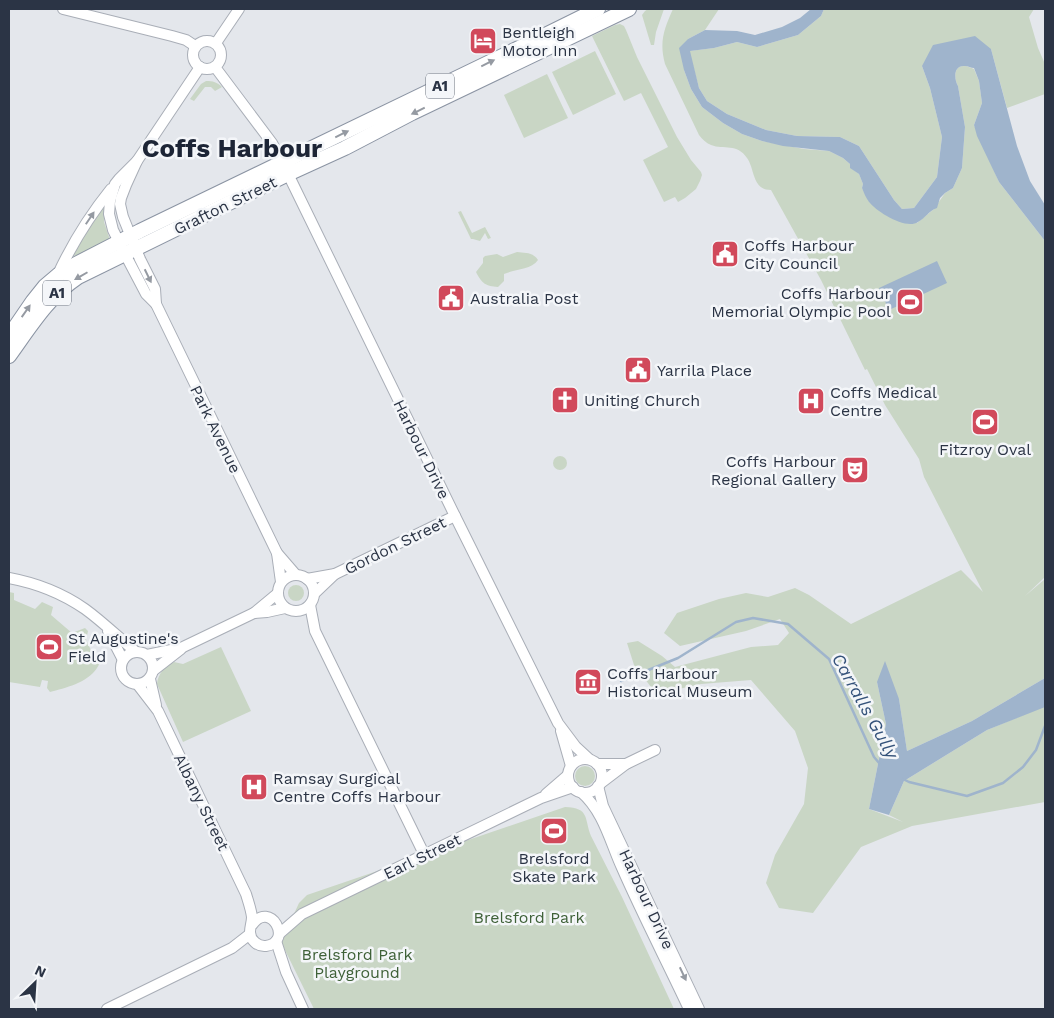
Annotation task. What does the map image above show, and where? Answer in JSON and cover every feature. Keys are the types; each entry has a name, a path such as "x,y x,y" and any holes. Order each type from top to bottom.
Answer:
{"highway":[{"name":"Grafton Street","path":"9,336 39,293 58,275 76,264 127,245 285,168 598,9"},
{"name":"Grafton Street","path":"285,168 345,148 412,113 628,9"},
{"name":"Grafton Street","path":"9,356 44,307 62,288 127,245"}],"street":[{"path":"64,9 172,36 186,40 195,46"},
{"path":"216,43 239,9"},
{"path":"207,40 216,43 222,56 221,60 215,67 207,69 200,67 193,57 195,46 207,40"},
{"path":"137,161 200,67"},
{"name":"Harbour Drive","path":"215,67 272,143 558,723 576,747 593,762"},
{"name":"Park Avenue","path":"127,245 113,230 109,208 115,184 137,161"},
{"name":"Park Avenue","path":"137,161 120,204 127,245 146,294 156,304 277,553 296,575"},
{"path":"58,275 84,227 115,184"},
{"name":"Gordon Street","path":"307,579 335,574 455,516"},
{"name":"Park Avenue","path":"277,553 282,582"},
{"name":"Gordon Street","path":"314,594 335,574"},
{"path":"296,575 307,579 314,588 314,598 310,605 297,611 286,608 279,599 278,593 279,585 290,576 296,575"},
{"path":"9,578 31,583 66,598 83,608 152,662 152,675"},
{"path":"182,648 127,655 121,666 123,676 131,683 142,684 182,648 254,613 278,593"},
{"path":"310,605 315,631 424,854"},
{"path":"254,613 286,608"},
{"path":"297,611 315,631"},
{"path":"107,628 123,660"},
{"name":"Albany Street","path":"152,675 158,711"},
{"name":"Albany Street","path":"138,685 158,711 246,894 252,915 251,929"},
{"name":"Harbour Drive","path":"558,723 570,770"},
{"path":"626,764 579,760 570,770 570,784 577,790 591,792 626,764 655,750"},
{"path":"593,762 602,773 600,784"},
{"name":"Earl Street","path":"541,798 570,770"},
{"name":"Harbour Drive","path":"600,784 603,806 699,1009"},
{"name":"Harbour Drive","path":"577,790 590,800 596,808 622,869 689,1009"},
{"name":"Earl Street","path":"277,937 302,914 424,854 541,798 577,790"},
{"name":"Albany Street","path":"246,894 269,919"},
{"name":"Earl Street","path":"269,919 302,914"},
{"path":"107,1009 232,948 251,929 257,919 269,919 278,926 277,937 286,972 303,1009"},
{"path":"251,929 251,938 271,952 286,972"},
{"path":"232,948 268,946 277,937"}],"green space":[{"path":"648,9 664,9 656,32 654,45 651,45 642,15"},
{"path":"673,9 719,9 705,30 688,39 684,70 691,89 702,107 723,123 742,134 762,141 804,149 829,151 843,158 859,174 863,184 862,188 870,203 917,223 934,209 945,193 953,188 962,168 965,127 956,80 956,70 961,66 974,69 979,81 982,103 974,125 999,182 1045,241 1045,577 1025,596 1045,579 1045,678 972,721 907,751 899,699 877,682 886,724 869,809 903,822 889,815 904,781 987,730 1045,706 1045,802 912,826 861,847 813,913 779,908 766,883 775,855 804,804 808,768 795,731 751,680 701,684 670,691 651,687 634,665 627,643 638,641 662,656 675,667 751,647 778,645 789,633 780,619 746,631 680,646 664,633 677,613 719,599 746,593 768,597 795,588 809,595 851,624 961,570 983,592 924,477 919,459 885,405 867,369 865,370 821,280 771,190 760,187 750,163 743,153 735,149 711,145 699,135 663,56 663,36"},
{"path":"824,9 1034,9 1029,17 1045,64 1045,94 1007,108 991,49 922,66 930,88 942,137 937,177 914,208 902,209 894,200 859,146 840,137 797,136 766,130 727,114 707,101 699,88 689,51 714,48 737,42 757,47 798,35 821,16"},
{"path":"620,24 624,26 637,57 677,137 702,175 696,189 678,202 675,197 664,202 643,160 668,147 641,93 624,101 592,36"},
{"path":"595,51 616,94 573,115 552,72"},
{"path":"547,74 568,118 524,138 504,95"},
{"path":"206,81 215,82 222,87 215,91 211,87 205,87 194,101 190,99 201,84"},
{"path":"104,205 104,222 110,240 80,255 73,256 76,247"},
{"path":"461,211 472,233 485,227 491,238 488,239 485,233 480,241 471,239 458,212"},
{"path":"517,252 531,254 538,260 527,268 504,274 504,281 498,287 482,282 476,272 483,263 485,256 497,254 503,257"},
{"path":"557,456 563,456 567,463 563,470 557,470 553,466 553,460"},
{"path":"296,585 302,587 304,593 302,599 296,601 290,599 288,593 290,587"},
{"name":"St Augustine's Field","path":"9,592 14,593 14,600 35,609 42,602 53,607 51,615 72,633 85,628 88,631 86,640 94,656 104,653 106,655 88,678 50,692 47,688 48,681 42,680 40,687 9,682"},
{"path":"221,647 251,711 183,742 157,684 160,674 174,662 183,664"},
{"path":"585,766 592,769 595,776 592,783 585,786 578,783 575,776 578,769"},
{"name":"Brelsford Park","path":"565,807 579,809 585,815 591,836 622,897 674,1009 314,1009 281,942 299,903 307,895"}],"water":[{"path":"811,9 824,9 821,16 798,35 757,47 737,42 714,48 690,51 699,88 707,101 727,114 766,130 797,136 840,137 859,146 894,200 902,209 914,208 937,177 942,137 930,88 922,66 933,45 975,36 991,49 1017,146 1030,181 1045,205 1045,241 999,182 977,136 974,125 982,103 979,81 974,68 961,66 956,70 956,80 965,127 962,168 953,188 940,198 937,208 913,224 906,224 892,219 873,206 864,194 859,174 850,168 850,164 843,158 829,151 783,146 742,134 723,123 702,107 691,89 679,48 688,39 705,30 737,31 755,35 782,27 800,18"},
{"path":"937,261 947,283 889,310 879,288"},
{"path":"885,661 899,699 907,751 972,721 1045,678 1045,707 987,730 904,781 889,815 869,809 886,724 877,682"}],"waterway":[{"name":"Carralls Gully","path":"621,681 678,658 736,622 753,618 788,624 829,659 874,757 880,764"},
{"name":"Carralls Gully","path":"903,779 967,796 1003,783 1023,767 1036,750 1045,726"}],"place":[{"name":"Bentleigh Motor Inn","path":"483,41"},
{"name":"Coffs Harbour City Council","path":"725,254"},
{"name":"Australia Post","path":"451,298"},
{"name":"Coffs Harbour Memorial Olympic Pool","path":"910,302"},
{"name":"Yarrila Place","path":"638,370"},
{"name":"Uniting Church","path":"565,400"},
{"name":"Coffs Medical Centre","path":"811,401"},
{"name":"Fitzroy Oval","path":"985,422"},
{"name":"Coffs Harbour Regional Gallery","path":"855,470"},
{"name":"St Augustine's Field","path":"49,647"},
{"name":"Coffs Harbour Historical Museum","path":"588,682"},
{"name":"Ramsay Surgical Centre Coffs Harbour","path":"254,787"},
{"name":"Brelsford Skate Park","path":"554,831"}],"district":[{"name":"Coffs Harbour","path":"232,148"}],"park label":[{"name":"Brelsford Park Playground","path":"357,963"}]}
